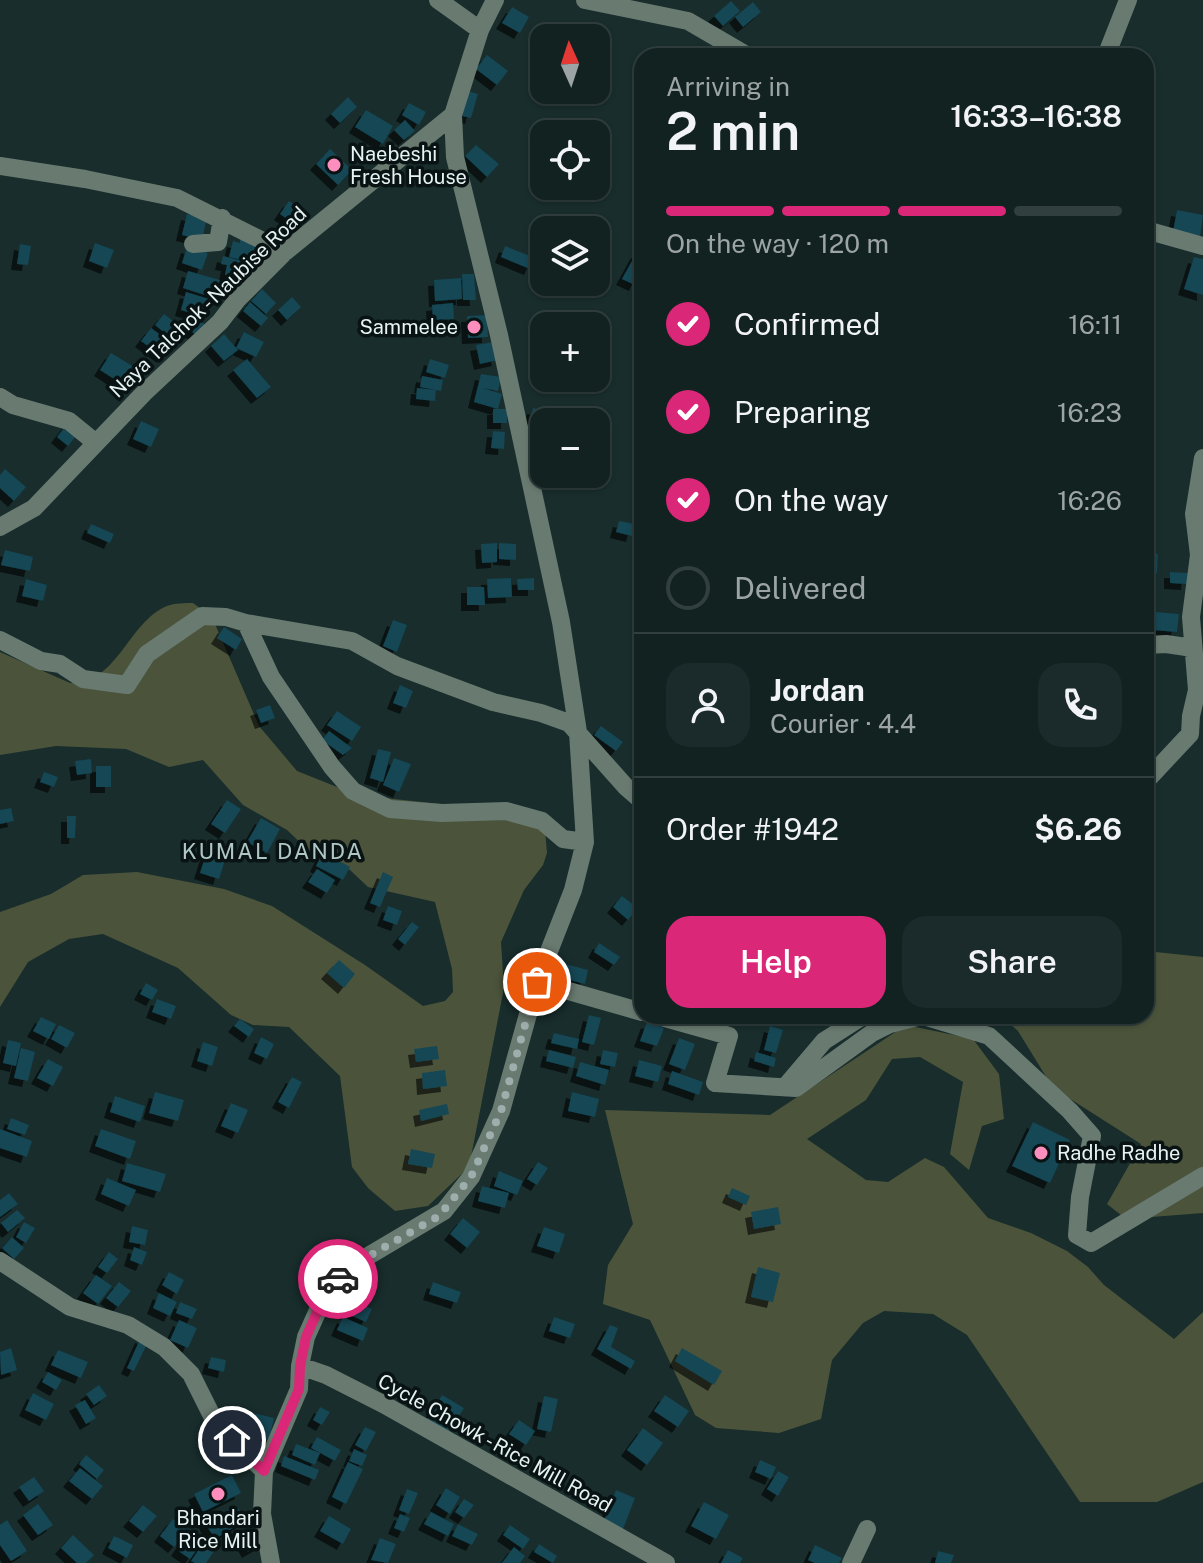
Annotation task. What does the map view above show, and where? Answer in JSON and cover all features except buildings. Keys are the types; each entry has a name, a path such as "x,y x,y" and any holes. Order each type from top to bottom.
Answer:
{"street":[{"path":"438,0 480,30"},
{"path":"271,1563 262,1514 264,1471 299,1389 306,1337 328,1288 348,1268 444,1211 471,1177 501,1111 537,982 573,890 585,842 578,732 555,592 499,335 455,157 453,115 480,30 495,0"},
{"path":"585,0 688,21 734,48"},
{"path":"1109,48 1128,0"},
{"name":"Naya Talchok - Naubise Road","path":"0,527 34,508 161,375 182,360 220,322 237,300 285,252 453,115"},
{"path":"0,166 165,195 222,218 285,252"},
{"path":"193,244 218,242 222,218"},
{"path":"1154,232 1203,246"},
{"path":"0,397 13,405 69,421 96,443"},
{"path":"1154,772 1190,734 1197,690 1191,617 1201,539 1194,514 1203,458"},
{"path":"0,640 41,661 60,664 83,679 127,685 147,654 202,616 226,617 352,641 397,666 493,702 560,719 578,732 634,794"},
{"path":"246,623 271,677 332,767 353,791 390,809 442,813 506,811 542,821 563,839 585,842"},
{"path":"1154,645 1193,648"},
{"path":"537,982 634,1010"},
{"path":"686,1024 729,1036 715,1083 796,1088 872,1033 890,1024"},
{"path":"785,1087 824,1041 851,1024"},
{"path":"949,1024 989,1036 1070,1111 1092,1136 1080,1197 1077,1235 1091,1243 1203,1176"},
{"path":"0,1261 70,1307 128,1325 164,1347 191,1374 216,1424 264,1471"},
{"name":"Cycle Chowk - Rice Mill Road","path":"300,1366 326,1375 383,1404 666,1563"},
{"path":"851,1563 867,1529"}],"green space":[{"path":"193,603 212,617 259,726 297,771 357,795 506,811 545,830 547,853 543,865 524,890 501,942 504,988 469,1167 428,1206 395,1211 368,1188 352,1167 340,1076 289,1027 253,1025 231,1015 178,968 103,934 69,939 28,962 0,1007 0,912 51,894 83,875 137,872 224,889 272,906 423,1006 445,1001 453,992 452,969 435,902 368,887 350,870 308,850 287,830 243,805 203,760 169,767 126,749 56,746 0,755 0,652 70,683 86,681 111,664 154,614 170,605"},
{"path":"1154,952 1203,957 1203,1213 1126,1219 1107,1204 1141,1144 1053,1088 1018,1031 1010,1024 1154,1024"},
{"path":"906,1025 973,1039 999,1074 1004,1119 982,1126 969,1170 950,1154 963,1082 920,1057 892,1059 866,1100 807,1139 866,1180 888,1182 925,1158 944,1167 988,1218 1031,1233 1067,1251 1088,1267 1104,1285 1174,1339 1203,1312 1203,1482 1157,1502 1080,1502 967,1335 933,1314 884,1311 863,1323 832,1360 821,1419 779,1433 716,1428 695,1415 650,1320 603,1304 608,1265 633,1224 605,1110 770,1115"}],"way so far":[{"path":"338,1279 348,1268 439,1216 471,1177 501,1111 537,982"}],"place":[{"name":"Naebeshi Fresh House","path":"334,165"},
{"name":"Sammelee","path":"474,327"},
{"name":"Radhe Radhe","path":"1041,1153"},
{"name":"Bhandari Rice Mill","path":"218,1494"}],"district":[{"name":"KUMAL DANDA","path":"273,851"}],"route":[{"path":"232,1440 264,1471 299,1389 306,1337 328,1288 338,1279"}]}
